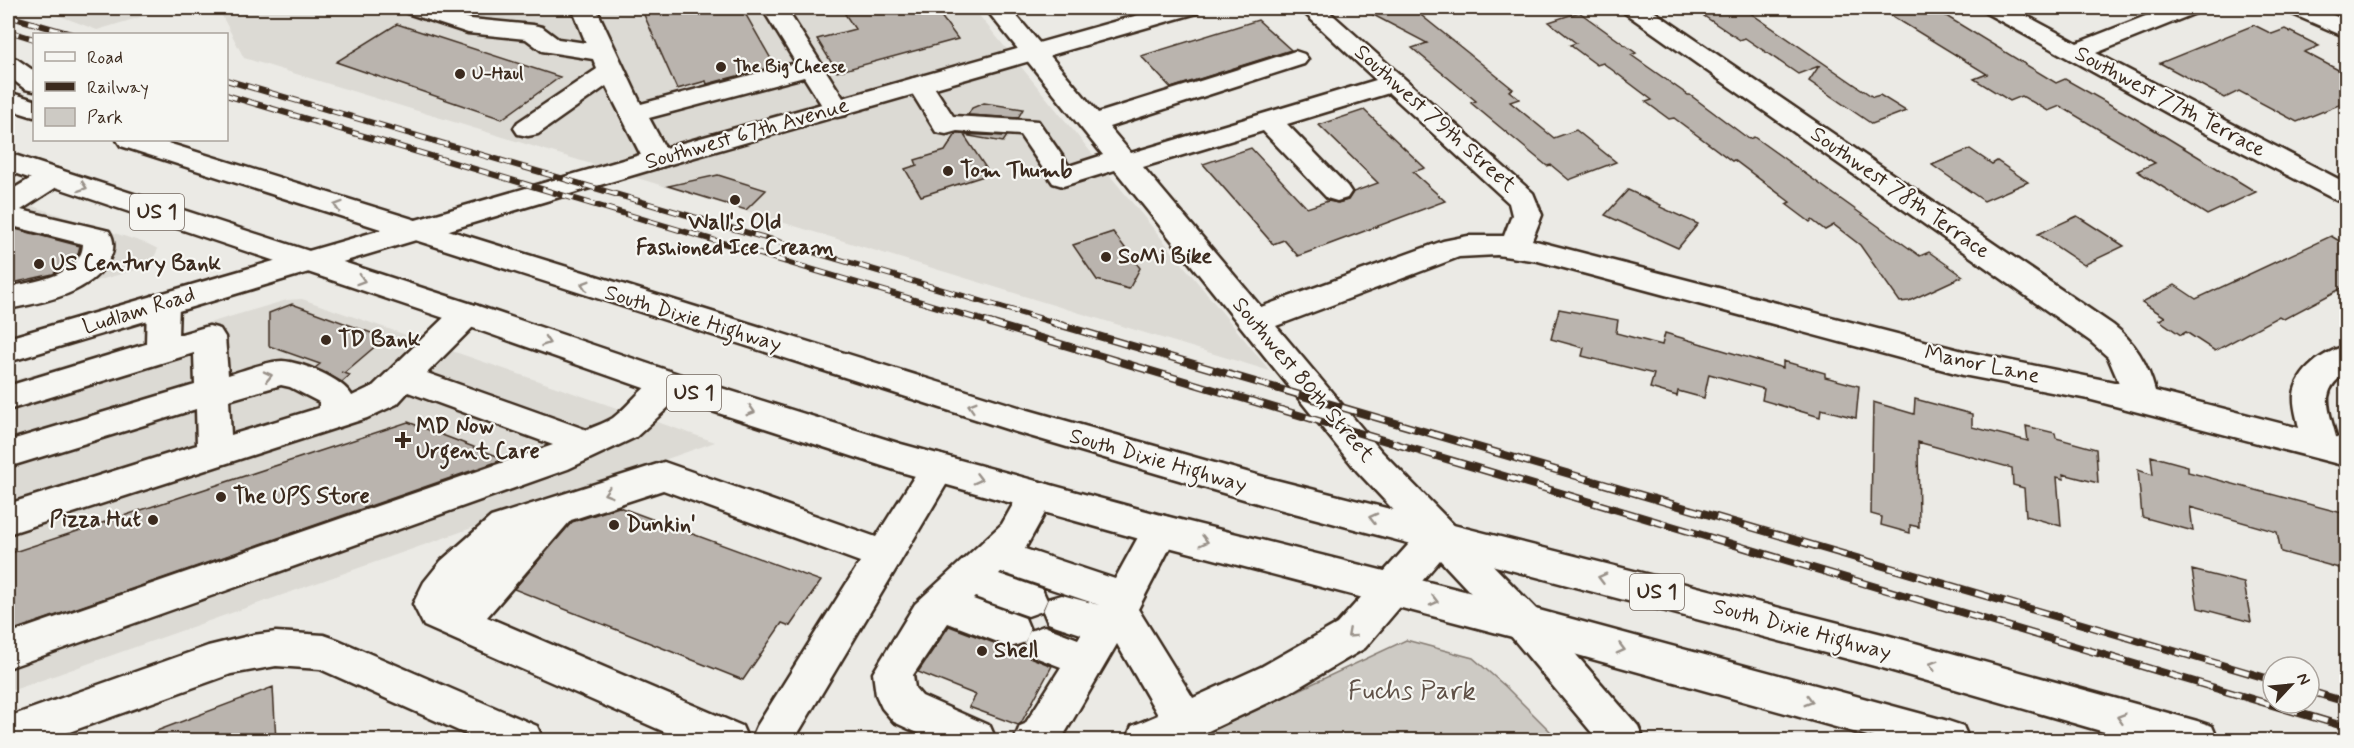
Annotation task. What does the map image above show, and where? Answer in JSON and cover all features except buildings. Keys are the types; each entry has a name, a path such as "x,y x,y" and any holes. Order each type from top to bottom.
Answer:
{"main road":[{"path":"416,8 468,26 533,32 551,46 607,62"},
{"path":"584,8 607,62 657,159"},
{"path":"774,8 837,109"},
{"name":"Southwest 80th Street","path":"997,8 1370,461 1524,623 1623,741"},
{"name":"Southwest 67th Avenue","path":"306,262 657,159 1188,8"},
{"name":"Southwest 79th Street","path":"1311,8 1523,200 1527,215 1515,246"},
{"name":"Southwest 78th Terrace","path":"1634,8 2066,309 2106,334 2116,343 2130,363 2140,399"},
{"name":"Southwest 77th Terrace","path":"1995,8 2346,194"},
{"path":"2076,52 2187,8"},
{"path":"2299,8 2346,30"},
{"path":"920,85 946,126 956,123 1028,128 1085,117 1295,59"},
{"path":"528,128 607,62"},
{"path":"8,64 33,82"},
{"path":"633,114 811,67"},
{"path":"1028,128 1063,177 1395,82"},
{"path":"8,100 33,109"},
{"path":"1268,120 1337,192"},
{"name":"South Dixie Highway","path":"134,141 1039,427 1264,491 1886,652 2197,741"},
{"path":"8,186 31,170"},
{"path":"8,205 31,170"},
{"name":"US 1","path":"31,170 467,314 671,385 938,468 1161,530 1524,623 1948,741"},
{"path":"8,216 83,233 98,238 100,245 99,254 80,275 49,289 8,298"},
{"path":"1254,321 1454,248 1484,244 1515,246"},
{"name":"Manor Lane","path":"1515,246 1963,363 2140,399 2333,449"},
{"name":"Ludlam Road","path":"8,350 306,262"},
{"path":"162,351 163,304"},
{"path":"8,519 336,415 385,395 467,314"},
{"path":"8,398 209,337 215,453"},
{"path":"2333,449 2310,397 2313,383 2319,375 2346,358"},
{"path":"8,454 281,373 299,377 335,396 336,415"},
{"path":"404,378 590,445"},
{"path":"8,651 449,498 590,445 624,428 671,385"},
{"path":"772,741 938,468"},
{"path":"727,741 445,615 547,512 664,476 884,555"},
{"path":"975,741 908,709 896,695 893,673 929,616 1015,535 1037,495"},
{"path":"1035,741 1040,738 1087,660 1161,530"},
{"path":"1148,741 1330,650 1351,636 1439,535"},
{"path":"969,579 1116,611 1185,723"},
{"path":"969,579 1036,621 1087,660"},
{"path":"1036,621 1116,611"},
{"path":"8,736 224,657 269,648 289,647 324,651 522,741"}],"shaded area":[{"path":"39,8 171,8 97,30"},
{"path":"218,8 973,8 1270,371 244,58"},
{"path":"8,198 158,249 152,261 136,270 8,305"},
{"path":"302,299 715,442 8,692 8,382 287,300"}],"green space":[{"name":"Fuchs Park","path":"1406,640 1473,658 1505,686 1559,740 1192,740"}],"railway":[{"path":"8,16 68,33"},
{"path":"8,31 33,39"},
{"path":"228,81 1059,324"},
{"path":"228,96 995,324"},
{"path":"990,323 2346,727"},
{"path":"1054,323 2261,676"},
{"path":"2321,695 2346,702"}],"place":[{"name":"The Big Cheese","path":"721,67"},
{"name":"U-Haul","path":"460,74"},
{"name":"Tom Thumb","path":"948,171"},
{"name":"Wall's Old Fashioned Ice Cream","path":"735,200"},
{"name":"SoMi Bike","path":"1106,257"},
{"name":"US Century Bank","path":"39,264"},
{"name":"TD Bank","path":"326,340"},
{"name":"MD Now Urgent Care","path":"403,440"},
{"name":"The UPS Store","path":"221,497"},
{"name":"Pizza Hut","path":"153,520"},
{"name":"Dunkin'","path":"614,525"},
{"name":"Shell","path":"982,651"}]}
